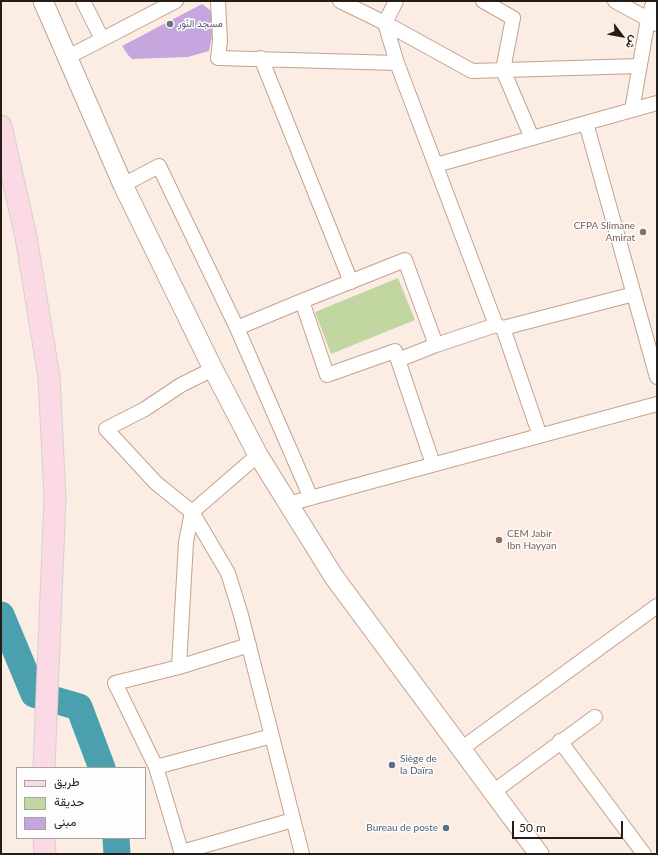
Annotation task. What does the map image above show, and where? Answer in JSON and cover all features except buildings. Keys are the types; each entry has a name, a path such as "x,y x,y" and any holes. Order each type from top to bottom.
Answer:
{"main road":[{"path":"43,1 123,185 212,369 258,455 334,577 539,854"},
{"path":"1,126 26,237 49,377 55,498 44,758"},
{"path":"44,839 44,854"}],"street":[{"path":"83,1 102,39"},
{"path":"68,57 176,1"},
{"path":"218,1 220,41 218,58 261,58 397,63"},
{"path":"340,1 385,23 472,71 639,66"},
{"path":"396,1 385,23 397,63 540,436"},
{"path":"483,1 513,18 503,70 514,99 532,138"},
{"path":"615,1 653,22"},
{"path":"632,110 639,66 653,22 654,1"},
{"path":"261,58 351,282"},
{"path":"436,165 657,103"},
{"path":"586,123 657,377"},
{"path":"123,185 159,166 237,328 311,498"},
{"path":"237,328 405,260 436,345"},
{"path":"398,360 436,345 499,326 634,294"},
{"path":"302,301 327,375 395,351 433,464"},
{"path":"212,369 181,385 145,409 106,429 156,483 192,512 228,573 249,645 302,854"},
{"path":"288,504 657,404"},
{"path":"179,667 186,542 192,512 258,455"},
{"path":"461,749 657,606"},
{"path":"249,645 179,667 115,683 156,767 182,853 293,820"},
{"path":"493,792 560,741 595,717"},
{"path":"156,767 272,736"},
{"path":"560,741 644,854"}],"green space":[{"path":"398,278 415,320 331,354 315,312"}],"waterway":[{"path":"1,615 34,694 79,707 102,767"},
{"path":"116,839 117,854"}],"place":[{"name":"مسجد النّور","path":"170,24"},
{"name":"CFPA Slimane Amirat","path":"643,232"},
{"name":"CEM Jabir Ibn Hayyan","path":"499,540"},
{"name":"Siège de la Daïra","path":"392,765"},
{"name":"Bureau de poste","path":"446,828"}]}
